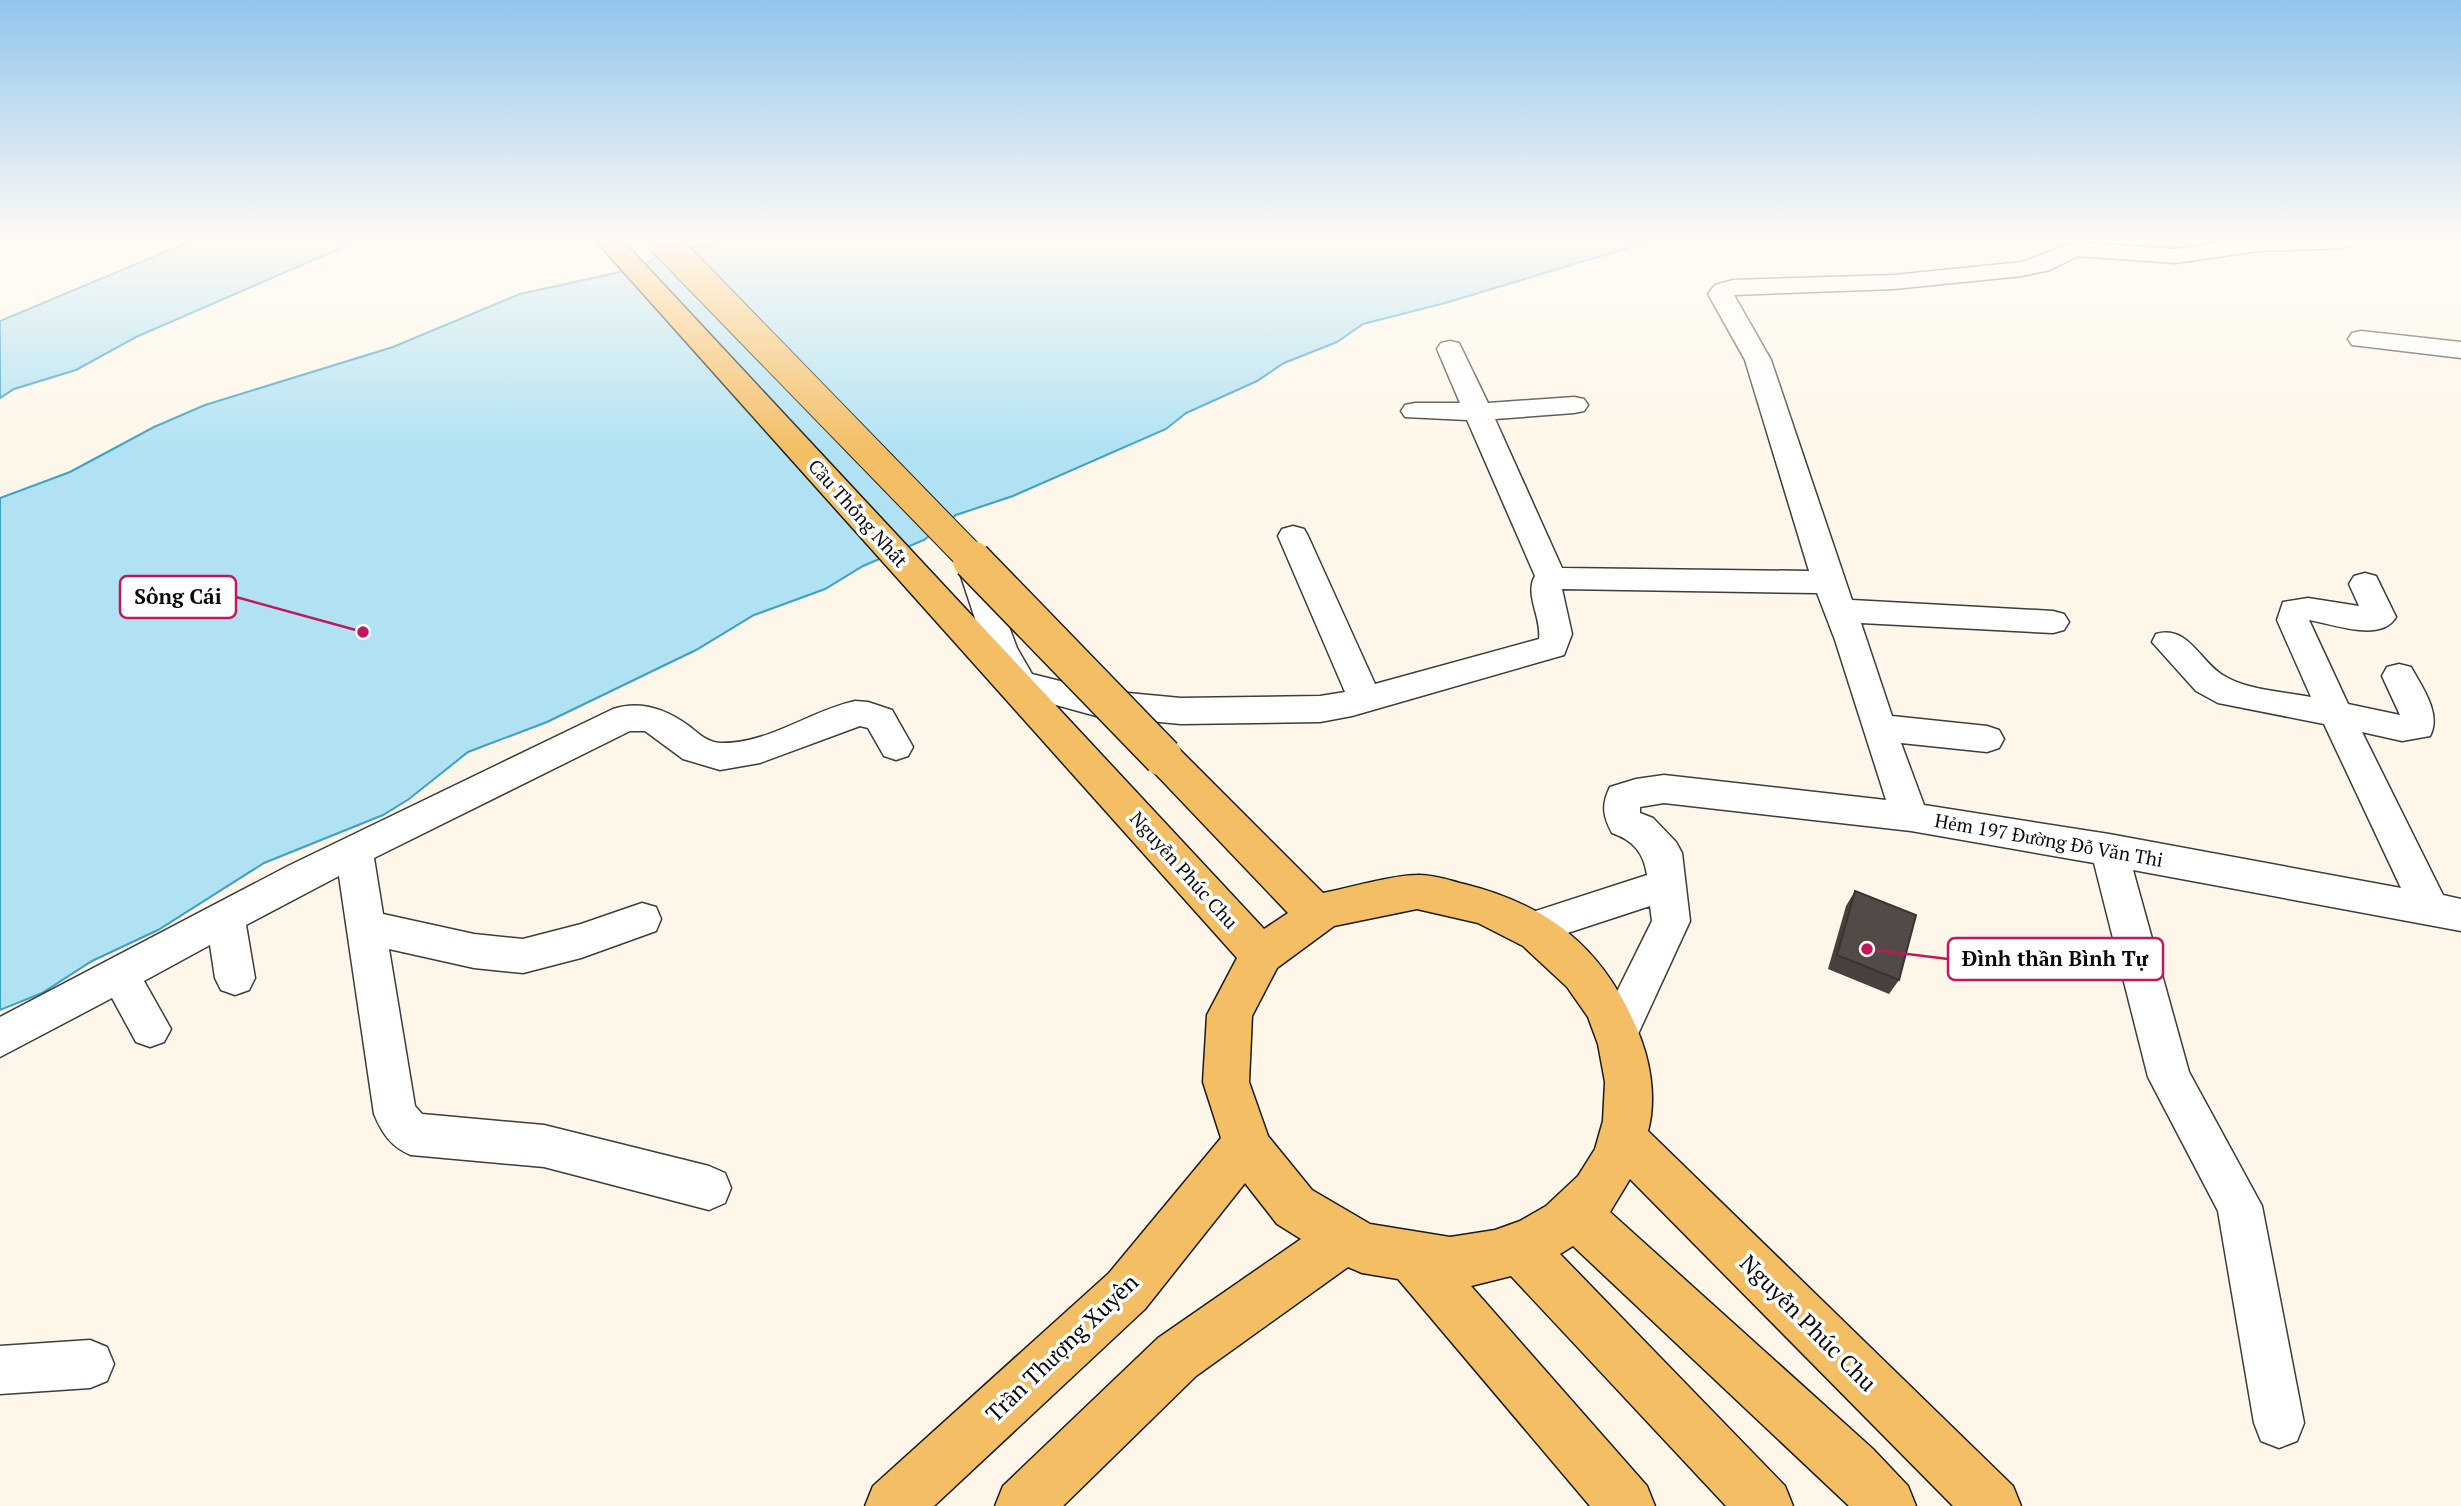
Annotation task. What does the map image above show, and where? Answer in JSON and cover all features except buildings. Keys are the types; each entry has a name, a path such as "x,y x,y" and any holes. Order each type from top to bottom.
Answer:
{"main road":[{"name":"Cầu Thống Nhất","path":"673,311 1107,786"},
{"path":"731,311 1315,913"},
{"name":"Nguyễn Phúc Chu","path":"1107,786 1261,955"},
{"path":"1417,892 1453,897 1488,907 1531,929 1553,944 1580,969 1602,999 1618,1032 1627,1067 1629,1103 1623,1139 1612,1167 1596,1192 1575,1214 1549,1233 1519,1248 1450,1262 1378,1252 1345,1239 1313,1221 1286,1199 1263,1174 1244,1146 1230,1112 1223,1077 1223,1043 1230,1011 1243,981 1261,955 1286,932 1315,913 1347,901 1381,894 1417,892"},
{"name":"Nguyễn Phúc Chu","path":"1623,1139 1993,1506"},
{"name":"Trần Thượng Xuyên","path":"893,1506 1127,1291 1244,1146"},
{"path":"1575,1214 1853,1469 1888,1506"},
{"path":"1023,1506 1177,1357 1345,1239"},
{"path":"1519,1248 1765,1506"},
{"path":"1414,1259 1628,1506"}],"street":[{"name":"Hẻm 197 Đường Đỗ Văn Thi","path":"1731,311 1750,342 1770,392 1835,596 1881,728 1895,781 1911,817 2109,849 2446,912"},
{"path":"2361,339 2461,350"},
{"path":"1451,349 1551,578"},
{"path":"1415,411 1480,412 1574,405"},
{"path":"1293,536 1365,699"},
{"path":"966,547 1001,649 1021,683 1096,703 1181,711 1320,709 1552,647 1557,641 1546,590 1546,583 1551,578 1835,596 2053,622"},
{"path":"2365,584 2380,617 2376,620 2308,609 2294,610 2293,620 2336,714 2446,912"},
{"path":"2168,642 2208,682 2230,694 2402,727 2418,727 2418,716 2399,676"},
{"path":"0,1038 225,917 625,718 641,715 662,724 703,755 722,757 772,744 850,715 864,714 880,719 896,747"},
{"path":"1881,728 1987,739"},
{"path":"1618,1032 1671,921 1663,853 1640,828 1625,823 1621,811 1623,797 1664,789 1911,817"},
{"path":"2109,849 2169,1077 2241,1206 2279,1423"},
{"path":"354,851 395,1114 411,1134 544,1146 709,1188"},
{"path":"1531,929 1636,893 1668,886"},
{"path":"225,917 235,978"},
{"path":"366,928 474,951 523,956 581,941 642,919"},
{"path":"119,974 150,1029"},
{"path":"0,1370 90,1364"}],"water":[{"path":"23,311 195,311 136,337 76,370 14,389 0,398 0,321"},
{"path":"479,311 1413,311 1363,324 1337,342 1284,363 1257,381 1186,413 1166,429 1013,496 956,515 924,540 863,566 825,589 754,615 696,650 547,722 468,752 409,799 383,815 264,863 158,930 92,961 42,993 0,1010 0,498 70,472 154,427 205,405 393,347"}],"place":[{"name":"Sông Cái","path":"363,632"},
{"name":"Đình thần Bình Tự","path":"1867,949"}]}
